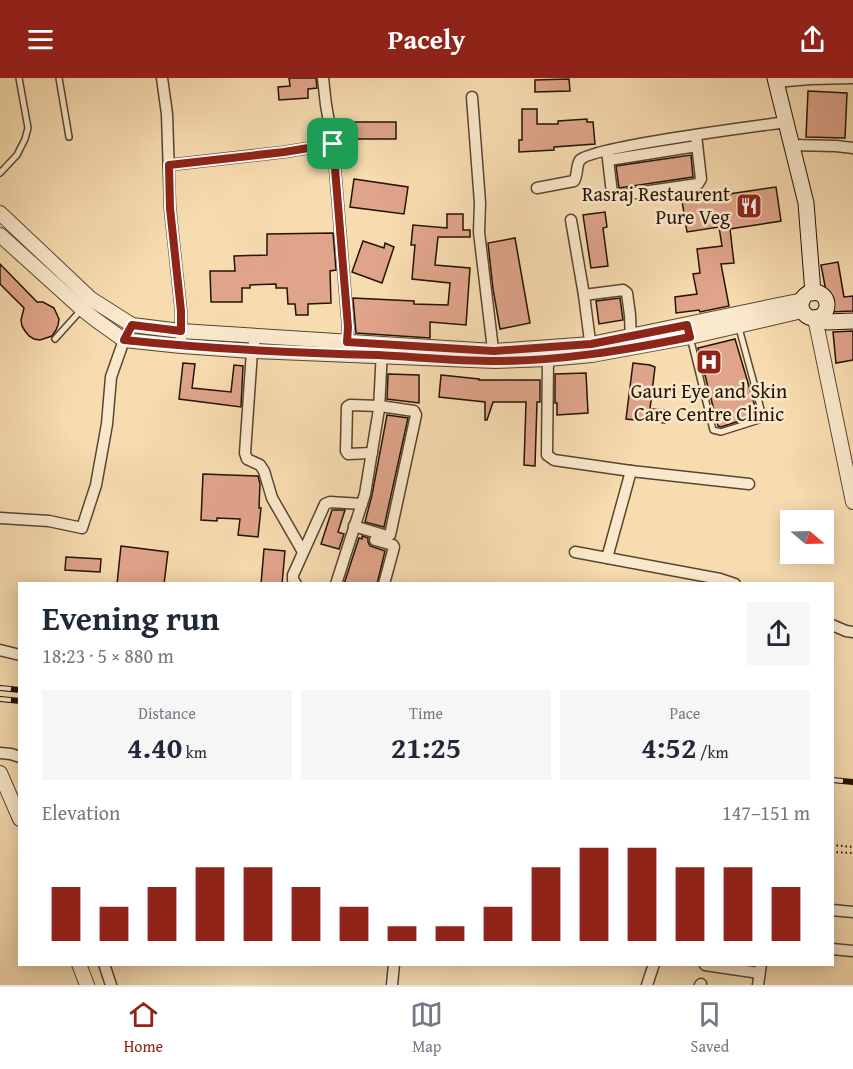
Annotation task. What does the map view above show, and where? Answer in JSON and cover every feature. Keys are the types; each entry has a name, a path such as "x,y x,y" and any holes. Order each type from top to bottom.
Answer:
{"main road":[{"path":"776,80 806,202 808,305 826,322 853,321"}],"street":[{"path":"162,78 167,114 170,208 181,311 181,346"},
{"path":"323,78 333,144 348,327 347,348"},
{"path":"776,80 853,78"},
{"path":"472,97 480,203 479,232 494,356"},
{"path":"537,188 574,181 577,177 578,161 582,157 608,155 640,144 697,141 786,122"},
{"path":"608,155 612,193 615,196 698,184 701,179 697,141"},
{"path":"169,165 333,144"},
{"path":"792,145 853,148"},
{"path":"1,215 86,304 96,321 124,340 252,351 347,348"},
{"path":"571,220 592,350"},
{"path":"0,235 86,304 132,325 256,336 347,348 494,356 592,350 688,331 714,331 737,320 808,305 853,502"},
{"path":"584,295 623,290 627,293 631,342"},
{"path":"0,519 49,521 82,528 96,485 107,424 111,377 124,340 132,325"},
{"path":"256,336 252,351 247,459 260,465 264,471 272,498 303,552"},
{"path":"337,582 365,494 380,406 382,350"},
{"path":"548,353 548,455 554,460 749,484"},
{"path":"353,529 390,535 416,415 414,411 380,406 350,405 347,407 346,451 348,453 372,453"},
{"path":"607,558 631,471"},
{"path":"294,582 294,575 325,504 330,502 362,504"},
{"path":"353,529 393,545 385,582"},
{"path":"575,552 720,582"},
{"path":"834,626 853,632"},
{"path":"0,650 18,654"},
{"path":"0,753 18,757"},
{"path":"0,773 18,814"},
{"path":"834,910 853,912"},
{"path":"834,949 853,951"},
{"path":"80,966 87,985"},
{"path":"105,966 111,985"},
{"path":"392,985 394,966"},
{"path":"647,985 653,966"},
{"path":"719,966 760,969 758,985"}],"lane":[{"path":"0,173 17,154 28,128 19,78"},
{"path":"59,78 69,137"},
{"path":"55,339 86,304"},
{"path":"688,331 713,430 721,432 759,420 762,413 737,320"}],"path":[{"path":"834,845 853,847"},
{"path":"834,852 853,853"}],"building":[{"path":"289,78 316,78 317,88 308,89 308,98 279,100 278,87 290,86"},
{"path":"569,79 570,91 535,92 535,80"},
{"path":"808,91 847,93 845,138 806,137"},
{"path":"522,109 537,109 537,124 558,124 558,121 587,119 587,122 593,122 595,144 519,152 519,140 522,140"},
{"path":"354,122 396,122 396,139 355,139"},
{"path":"691,155 693,177 619,188 616,166"},
{"path":"354,179 408,187 404,214 350,207"},
{"path":"776,187 781,221 730,229 734,263 721,264 729,306 700,312 699,310 676,313 675,297 697,294 693,274 700,273 697,249 722,246 719,227 687,232 682,201"},
{"path":"605,212 607,227 603,228 608,266 591,268 583,215"},
{"path":"447,214 463,214 463,230 470,230 470,237 438,237 435,265 470,268 466,325 430,322 430,338 356,333 353,298 448,305 450,283 412,279 415,245 411,245 413,225 447,228"},
{"path":"333,233 336,270 330,271 331,303 308,304 308,315 296,315 295,304 288,304 287,288 276,288 276,284 250,285 250,288 242,288 242,302 211,302 210,271 235,271 234,256 267,255 267,234"},
{"path":"515,238 530,323 500,329 488,243"},
{"path":"363,241 384,248 385,243 394,247 382,283 352,272"},
{"path":"838,262 844,297 853,296 853,311 830,312 821,265"},
{"path":"0,264 37,302 43,302 54,308 59,319 52,336 40,340 34,339 25,331 21,320 24,308 0,284"},
{"path":"620,298 623,320 599,324 596,301"},
{"path":"853,331 853,360 836,363 833,332"},
{"path":"735,339 757,413 755,416 721,427 718,426 698,348"},
{"path":"183,363 195,364 192,388 231,392 234,365 243,366 241,407 179,399"},
{"path":"633,363 655,367 650,409 666,410 665,423 626,419"},
{"path":"586,373 588,413 557,415 555,374"},
{"path":"388,374 419,375 419,403 387,399"},
{"path":"441,375 479,380 540,380 535,466 524,465 526,402 493,402 487,420 485,420 485,402 439,397"},
{"path":"387,415 408,418 384,527 365,522"},
{"path":"203,474 258,476 259,508 261,508 258,537 238,535 240,519 201,520"},
{"path":"332,510 345,510 338,532 344,534 339,549 321,544"},
{"path":"362,536 368,538 370,546 385,551 377,582 345,582 359,538 362,539"},
{"path":"121,546 168,552 164,582 117,582"},
{"path":"264,549 285,551 282,582 261,582"},
{"path":"66,557 101,559 100,572 65,570"}],"railway":[{"path":"0,688 18,690"},
{"path":"0,699 18,701"},
{"path":"834,780 853,782"}],"place":[{"name":"Rasraj Restaurent Pure Veg","path":"749,206"},
{"name":"Gauri Eye and Skin Care Centre Clinic","path":"709,362"}],"route":[{"path":"333,144 348,327 347,342 494,351 591,344 687,325 690,337 592,355 495,361 252,351 124,340 132,325 181,331 170,208 169,165 333,144"}]}
